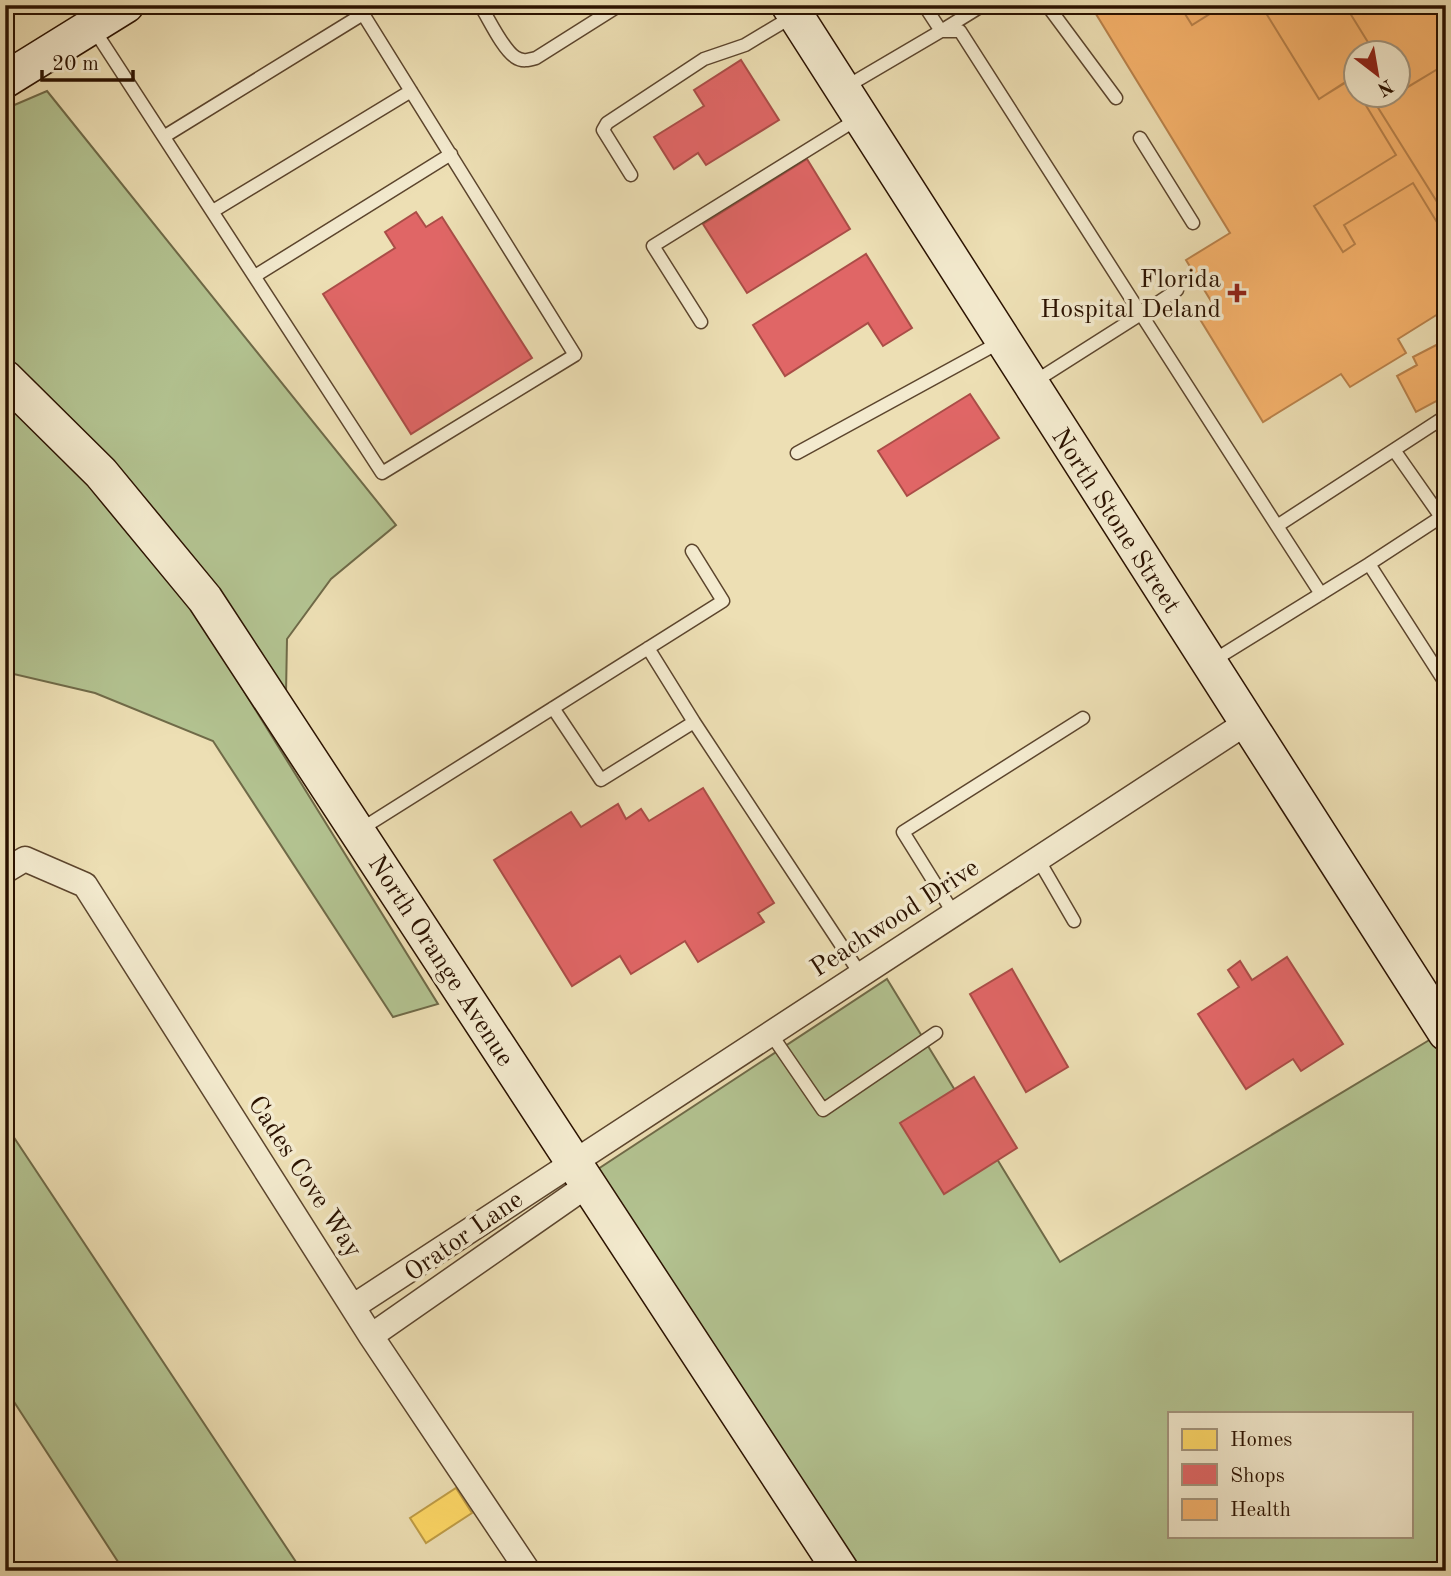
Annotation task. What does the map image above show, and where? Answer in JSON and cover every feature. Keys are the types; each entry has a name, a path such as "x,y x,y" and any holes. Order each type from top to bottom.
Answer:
{"street":[{"path":"5,80 86,15 126,5"},
{"name":"North Stone Street","path":"792,10 1446,1033"},
{"name":"North Orange Avenue","path":"5,378 101,473 205,599 841,1571"},
{"name":"Peachwood Drive","path":"582,1173 771,1034 1247,723"},
{"name":"Cades Cove Way","path":"5,871 25,859 85,885 371,1336 528,1571"},
{"name":"Orator Lane","path":"354,1306 582,1173"},
{"name":"Orator Lane","path":"371,1336 582,1173"}],"lane":[{"path":"480,5 508,49 516,58 526,61 536,58 620,5"},
{"path":"925,5 940,31"},
{"path":"701,322 653,246 850,104 940,31 982,5"},
{"path":"1047,5 1116,98"},
{"path":"631,175 603,130 607,122 704,59 745,45 792,10"},
{"path":"86,15 164,136 382,472 575,355 363,14 164,136"},
{"path":"940,31 960,31 1321,594"},
{"path":"213,211 411,91"},
{"path":"1140,138 1193,223"},
{"path":"255,276 450,154"},
{"path":"1030,385 1177,290"},
{"path":"797,453 1002,341"},
{"path":"1277,526 1446,416"},
{"path":"1208,664 1444,519 1394,450"},
{"path":"358,831 723,601 692,551"},
{"path":"1369,564 1446,684"},
{"path":"649,648 694,722 861,975"},
{"path":"553,708 601,779 694,722"},
{"path":"954,914 903,832 1083,718"},
{"path":"1038,859 1074,920"},
{"path":"771,1034 822,1110 936,1033"}],"green space":[{"path":"47,91 396,525 331,579 287,639 286,694 112,461 5,356 5,109"},
{"path":"5,400 90,484 193,609 438,1004 393,1017 213,741 95,693 5,672"},
{"path":"887,979 1060,1262 1431,1039 1446,1062 1446,1571 859,1571 598,1169"},
{"path":"5,1124 302,1571 124,1571 5,1388"}],"building: Homes":[{"path":"456,1488 472,1513 426,1543 410,1518"}],"building: Shops":[{"path":"741,60 779,120 706,165 698,153 674,169 654,137 704,106 694,90"},
{"path":"807,159 850,229 747,293 703,224"},
{"path":"416,212 426,227 442,217 532,358 411,434 323,294 395,248 385,232"},
{"path":"866,254 912,328 883,346 868,323 785,376 753,325"},
{"path":"970,394 999,438 907,496 878,451"},
{"path":"703,788 774,903 758,913 764,922 698,962 685,941 631,974 620,956 572,986 494,860 571,812 581,827 618,804 626,819 641,809 649,821"},
{"path":"1287,957 1343,1044 1301,1071 1293,1059 1246,1089 1198,1014 1239,987 1228,970 1240,961 1252,980"},
{"path":"1012,969 1068,1067 1026,1092 970,994"},
{"path":"974,1077 1017,1148 944,1194 900,1123"}],"building: Health":[{"path":"1111,5 1165,5 1169,12 1180,6 1192,25 1224,5 1261,5 1319,99 1342,85 1342,108 1367,108 1396,155 1314,206 1343,252 1355,244 1344,225 1413,183 1446,237 1446,309 1398,339 1406,353 1350,387 1341,374 1263,422 1198,316 1214,306 1186,260 1230,233 1096,14"},
{"path":"1165,5 1224,5 1192,25 1180,6 1169,12"},
{"path":"1261,5 1345,5 1365,38 1342,38 1342,84 1319,99"},
{"path":"1345,5 1446,5 1446,64 1412,84 1412,38 1365,38"},
{"path":"1446,64 1446,200 1439,205 1378,108 1412,108 1412,85"},
{"path":"1367,108 1378,108 1439,205 1446,200 1446,237 1413,183 1344,225 1355,244 1343,252 1314,206 1396,155"},
{"path":"1446,340 1446,396 1416,412 1397,376 1417,365 1413,357"}],"place":[{"name":"Florida Hospital Deland","path":"1237,293"}]}
